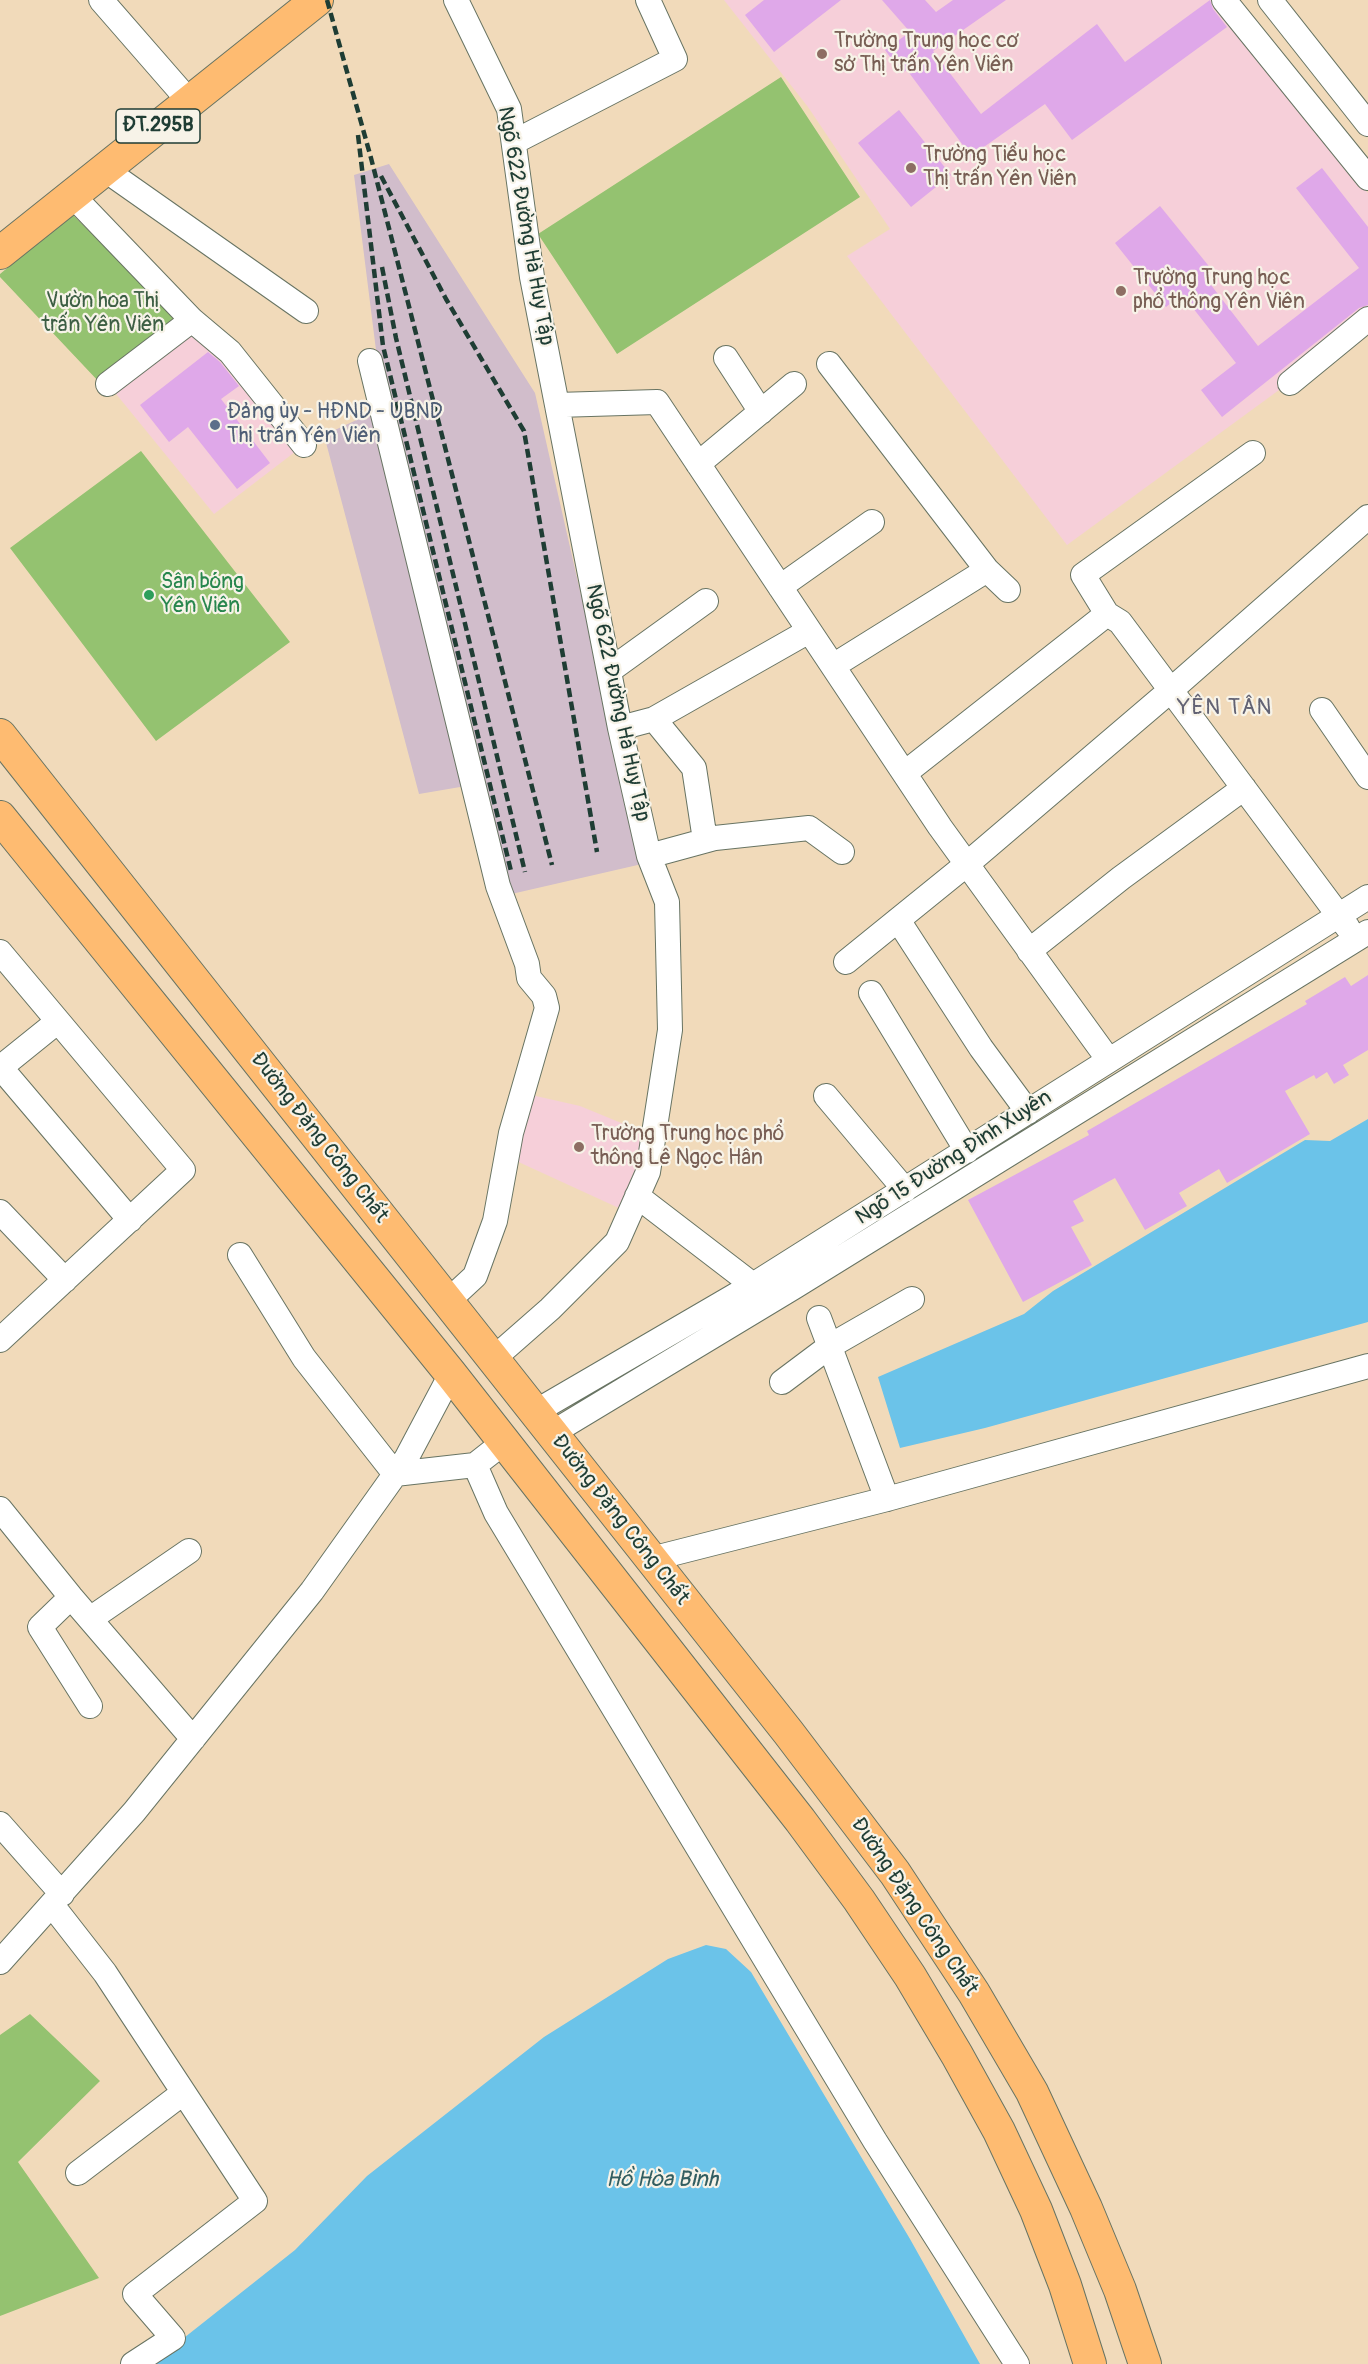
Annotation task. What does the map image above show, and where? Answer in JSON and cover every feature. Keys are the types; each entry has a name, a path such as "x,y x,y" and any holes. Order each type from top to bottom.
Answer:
{"main road":[{"name":"ĐT.295B","path":"3,243 72,195 317,0"},
{"name":"Đường Đặng Công Chất","path":"0,735 788,1732 895,1873 974,1994 1032,2092 1086,2208 1120,2290 1145,2364"},
{"name":"Đường Đặng Công Chất","path":"0,817 451,1374 860,1900 910,1976 957,2055 993,2122 1036,2210 1065,2285 1090,2364"},
{"path":"398,1310 440,1291"},
{"path":"614,1585 651,1559"}],"street":[{"path":"101,0 189,101"},
{"name":"Ngõ 622 Đường Hà Huy Tập","path":"456,0 509,109 532,276 620,728 649,856 667,902 670,1030 648,1172 616,1242 550,1309 493,1359"},
{"path":"514,142 675,58 648,0"},
{"path":"1224,0 1368,178"},
{"path":"1270,0 1368,124"},
{"path":"104,169 306,311"},
{"path":"72,195 192,320 230,352 304,445"},
{"path":"108,384 192,320"},
{"path":"1290,383 1368,320"},
{"path":"726,358 761,412"},
{"path":"370,361 498,886 527,964 529,978 544,996 547,1008 511,1133 495,1221 475,1276 440,1291"},
{"path":"828,364 987,570 1008,590"},
{"path":"698,464 794,384"},
{"path":"557,405 657,402 904,773 1108,1059"},
{"path":"1253,453 1083,575 1107,614 1120,622 1339,914 1362,935"},
{"path":"846,962 967,864 1171,690 1368,517"},
{"path":"780,587 872,522"},
{"path":"833,666 987,570"},
{"path":"609,671 706,601"},
{"path":"904,773 1107,614"},
{"path":"620,728 654,718 810,631"},
{"path":"1322,710 1368,777"},
{"path":"654,718 694,768 705,840"},
{"path":"1029,951 1121,878 1244,788"},
{"path":"649,856 705,840 809,828 842,852"},
{"name":"Ngõ 15 Đường Đình Xuyên","path":"543,1422 1108,1059 1368,897"},
{"path":"898,920 981,1047 1028,1112"},
{"name":"Ngõ 15 Đường Đình Xuyên","path":"543,1422 794,1287 1362,935"},
{"path":"0,952 183,1170 0,1340"},
{"path":"872,993 967,1151"},
{"path":"57,1022 0,1068 130,1220"},
{"path":"826,1096 905,1190"},
{"path":"944,1166 956,1187"},
{"path":"637,1196 753,1285"},
{"path":"0,1212 65,1280"},
{"path":"240,1255 304,1358 395,1474"},
{"path":"782,1382 830,1346 912,1299"},
{"path":"819,1318 887,1499"},
{"path":"651,1559 887,1499 1368,1366"},
{"path":"2,1958 134,1812 312,1591 406,1459 451,1374"},
{"path":"395,1474 475,1465 503,1443"},
{"path":"475,1465 496,1513 514,1544 874,2141 1017,2364"},
{"path":"0,1509 70,1597 193,1739"},
{"path":"90,1620 189,1551"},
{"path":"70,1597 40,1627 90,1706"},
{"path":"0,1824 57,1899 255,2201 135,2294 173,2338 133,2364"},
{"path":"78,2173 183,2093"}],"shaded area":[{"name":"Trường Trung học phổ thông Yên Viên","path":"724,0 1213,0 1314,129 1368,193 1368,325 1067,545 847,256 890,229 808,107"},
{"path":"389,164 535,393 642,864 494,898 466,786 419,794 324,435 376,411 380,382 354,175"},
{"name":"Đảng ủy - HĐND - UBND Thị trấn Yên Viên","path":"192,320 304,445 214,514 108,384"},
{"name":"Trường Trung học phổ thông Lê Ngọc Hân","path":"527,1094 580,1106 648,1134 631,1189 621,1209 512,1159"}],"green space":[{"path":"781,77 860,197 617,354 538,234"},
{"name":"Vườn hoa Thị trấn Yên Viên","path":"72,214 175,317 100,383 0,277 0,274"},
{"name":"Sân bóng Yên Viên","path":"141,451 290,642 156,741 10,548"},
{"path":"30,2014 100,2081 18,2162 99,2278 0,2316 0,2035"}],"water":[{"path":"1368,1119 1368,1322 985,1428 900,1448 878,1377 1024,1314 1053,1291 1305,1140 1330,1141"},
{"name":"Hồ Hòa Bình","path":"706,1945 726,1949 751,1972 910,2239 980,2364 151,2364 295,2250 367,2176 544,2037 668,1959"}],"building":[{"path":"764,0 841,0 774,52 745,15"},
{"path":"882,0 925,0 936,12 953,0 1006,0 933,51 981,114 1097,24 1125,62 1210,0 1213,9 1227,27 1072,140 1045,104 971,156 907,70 902,73 885,50 910,32"},
{"path":"899,110 951,175 911,207 858,143"},
{"path":"1322,168 1368,227 1368,305 1359,308 1222,417 1201,390 1236,363 1182,294 1166,307 1115,243 1160,206 1212,270 1204,276 1258,346 1359,268 1296,188"},
{"path":"208,352 220,362 239,386 221,399 270,463 237,489 188,427 169,442 140,405"},
{"path":"1368,975 1368,1050 1343,1065 1349,1075 1334,1084 1327,1072 1316,1079 1314,1075 1285,1091 1310,1134 1227,1183 1219,1169 1179,1193 1187,1206 1145,1230 1115,1178 1073,1201 1084,1221 1071,1227 1092,1265 1023,1302 968,1200 1089,1135 1087,1131 1307,1004 1305,1001 1345,977 1351,986"}],"railway":[{"path":"327,0 371,158 552,865"},
{"path":"358,135 383,346 511,871"},
{"path":"381,176 446,299 524,431 597,852"},
{"path":"382,267 396,338 525,872"}],"place":[{"name":"Trường Trung học cơ sở Thị trấn Yên Viên","path":"822,54"},
{"name":"Trường Tiểu học Thị trấn Yên Viên","path":"911,168"},
{"name":"Trường Trung học phổ thông Yên Viên","path":"1121,291"},
{"name":"Đảng ủy - HĐND - UBND Thị trấn Yên Viên","path":"215,425"},
{"name":"Sân bóng Yên Viên","path":"149,595"},
{"name":"Trường Trung học phổ thông Lê Ngọc Hân","path":"579,1147"}],"district":[{"name":"YÊN TÂN","path":"1225,708"}]}
